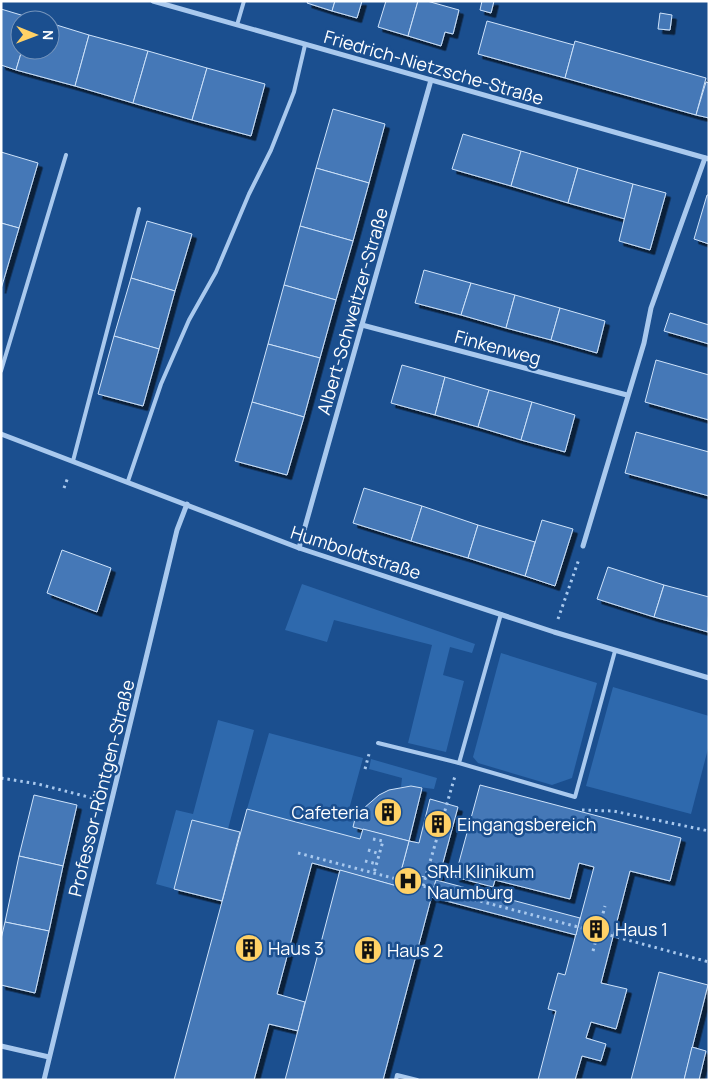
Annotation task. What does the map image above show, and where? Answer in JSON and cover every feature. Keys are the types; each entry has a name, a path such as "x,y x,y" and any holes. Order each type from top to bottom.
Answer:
{"street":[{"name":"Friedrich-Nietzsche-Straße","path":"153,1 707,159"},
{"name":"Albert-Schweitzer-Straße","path":"299,548 431,80"},
{"path":"583,546 644,343 651,308 707,159"},
{"name":"Finkenweg","path":"362,324 627,395"},
{"name":"Humboldtstraße","path":"1,434 299,548 554,632 709,678"},
{"name":"Professor-Röntgen-Straße","path":"44,1080 177,530 187,504"},
{"path":"1,1046 49,1057"}],"lane":[{"path":"237,25 244,1"},
{"path":"128,481 161,384 189,320 216,272 284,117 294,92 305,44"},
{"path":"1,371 66,155"},
{"path":"73,461 139,209"},
{"path":"459,764 501,614"},
{"path":"378,743 575,797 615,651"},
{"path":"396,1080 397,1074 417,1080"}],"path":[{"path":"554,632 583,546"},
{"path":"423,886 459,764"},
{"path":"1,778 38,784 112,804"},
{"path":"372,839 383,841 374,873"},
{"path":"368,850 380,854"},
{"path":"298,852 709,962"},
{"path":"365,861 377,864"},
{"path":"593,951 604,906"}],"shaded area":[{"path":"302,584 475,644 472,653 450,647 443,675 464,681 446,752 408,743 432,645 334,620 327,642 285,630"},
{"path":"501,653 597,683 572,778 552,785 478,763 473,757"},
{"path":"613,687 709,716 709,745 691,814 586,786"},
{"path":"218,720 254,730 228,829 192,820 174,889 156,884 176,810 193,814"},
{"path":"269,733 363,758 348,813 356,815 363,829 360,839 247,809"},
{"path":"371,759 437,778 434,789 411,786 401,787 402,778 369,769"}],"building":[{"path":"308,1 335,1 332,11 307,3"},
{"path":"335,1 362,1 357,18 332,11"},
{"path":"386,1 418,1 408,36 378,27"},
{"path":"418,1 427,1 459,10 453,34 445,32 441,46 408,36"},
{"path":"482,1 494,1 491,13 480,10"},
{"path":"1,9 10,12 10,60 19,60 16,70 1,65"},
{"path":"660,13 672,15 670,30 658,29"},
{"path":"487,21 574,45 565,78 478,54"},
{"path":"60,26 89,35 75,86 16,70 19,60 60,60"},
{"path":"89,35 148,51 133,103 75,86"},
{"path":"575,41 706,78 696,115 565,78"},
{"path":"148,51 207,68 192,120 133,103"},
{"path":"207,68 265,84 251,136 192,120"},
{"path":"706,82 709,83 709,118 696,115"},
{"path":"333,109 385,124 369,183 316,168"},
{"path":"463,134 521,151 511,186 452,169"},
{"path":"521,151 578,168 568,203 511,186"},
{"path":"1,152 38,163 19,228 1,223"},
{"path":"316,168 369,183 353,241 300,226"},
{"path":"578,168 633,184 625,219 568,203"},
{"path":"633,184 666,193 650,250 619,241"},
{"path":"707,195 709,195 709,244 694,239"},
{"path":"147,221 192,234 175,291 131,278"},
{"path":"1,223 19,228 1,289"},
{"path":"300,226 353,241 336,300 284,285"},
{"path":"424,270 471,283 461,315 415,303"},
{"path":"131,278 175,291 159,349 114,336"},
{"path":"471,283 515,295 506,328 461,315"},
{"path":"284,285 336,300 320,358 268,344"},
{"path":"515,295 560,308 551,340 506,328"},
{"path":"560,308 605,321 597,353 551,340"},
{"path":"670,313 709,325 709,344 664,331"},
{"path":"114,336 159,349 143,406 98,394"},
{"path":"268,344 320,358 304,417 252,402"},
{"path":"656,360 709,375 709,420 645,402"},
{"path":"402,365 445,377 435,415 391,403"},
{"path":"445,377 489,390 478,427 435,415"},
{"path":"489,390 532,402 521,440 478,427"},
{"path":"252,402 304,417 287,475 235,461"},
{"path":"532,402 575,415 565,452 521,440"},
{"path":"636,432 709,452 709,496 625,473"},
{"path":"364,488 422,506 411,541 353,523"},
{"path":"422,506 478,525 468,558 411,541"},
{"path":"542,520 573,529 555,586 525,576"},
{"path":"478,525 535,542 525,576 468,558"},
{"path":"62,550 111,568 97,612 47,593"},
{"path":"608,567 664,585 654,617 597,599"},
{"path":"664,585 709,597 708,632 654,617"},
{"name":"Haus 1","path":"480,785 681,838 670,881 630,871 601,983 627,989 616,1029 591,1022 586,1038 606,1044 601,1061 582,1056 575,1080 538,1080 556,1011 548,1009 558,973 565,975 594,867 579,863 570,899 495,880 493,887 455,877"},
{"name":"Cafeteria","path":"411,786 422,788 409,841 353,827 356,815 379,795 389,790"},
{"path":"34,795 77,805 63,866 19,856"},
{"name":"Eingangsbereich","path":"430,799 458,807 438,881 401,871 409,841 419,843"},
{"name":"Haus 3","path":"247,809 360,839 363,829 409,841 397,886 312,863 277,994 305,1002 298,1031 269,1024 254,1080 174,1080"},
{"path":"192,820 240,832 222,901 174,889"},
{"path":"19,856 63,866 49,931 5,922"},
{"name":"Haus 2","path":"340,870 397,886 401,871 436,880 383,1080 285,1080"},
{"path":"436,880 580,918 576,935 431,897"},
{"path":"5,922 49,931 35,993 1,985 1,939"},
{"path":"659,972 708,985 684,1080 631,1080"},
{"path":"692,1047 706,1051 699,1080 684,1080"}],"place":[{"name":"Cafeteria","path":"388,812"},
{"name":"Eingangsbereich","path":"438,824"},
{"name":"SRH Klinikum Naumburg","path":"408,881"},
{"name":"Haus 1","path":"596,929"},
{"name":"Haus 3","path":"249,948"},
{"name":"Haus 2","path":"368,950"}]}
